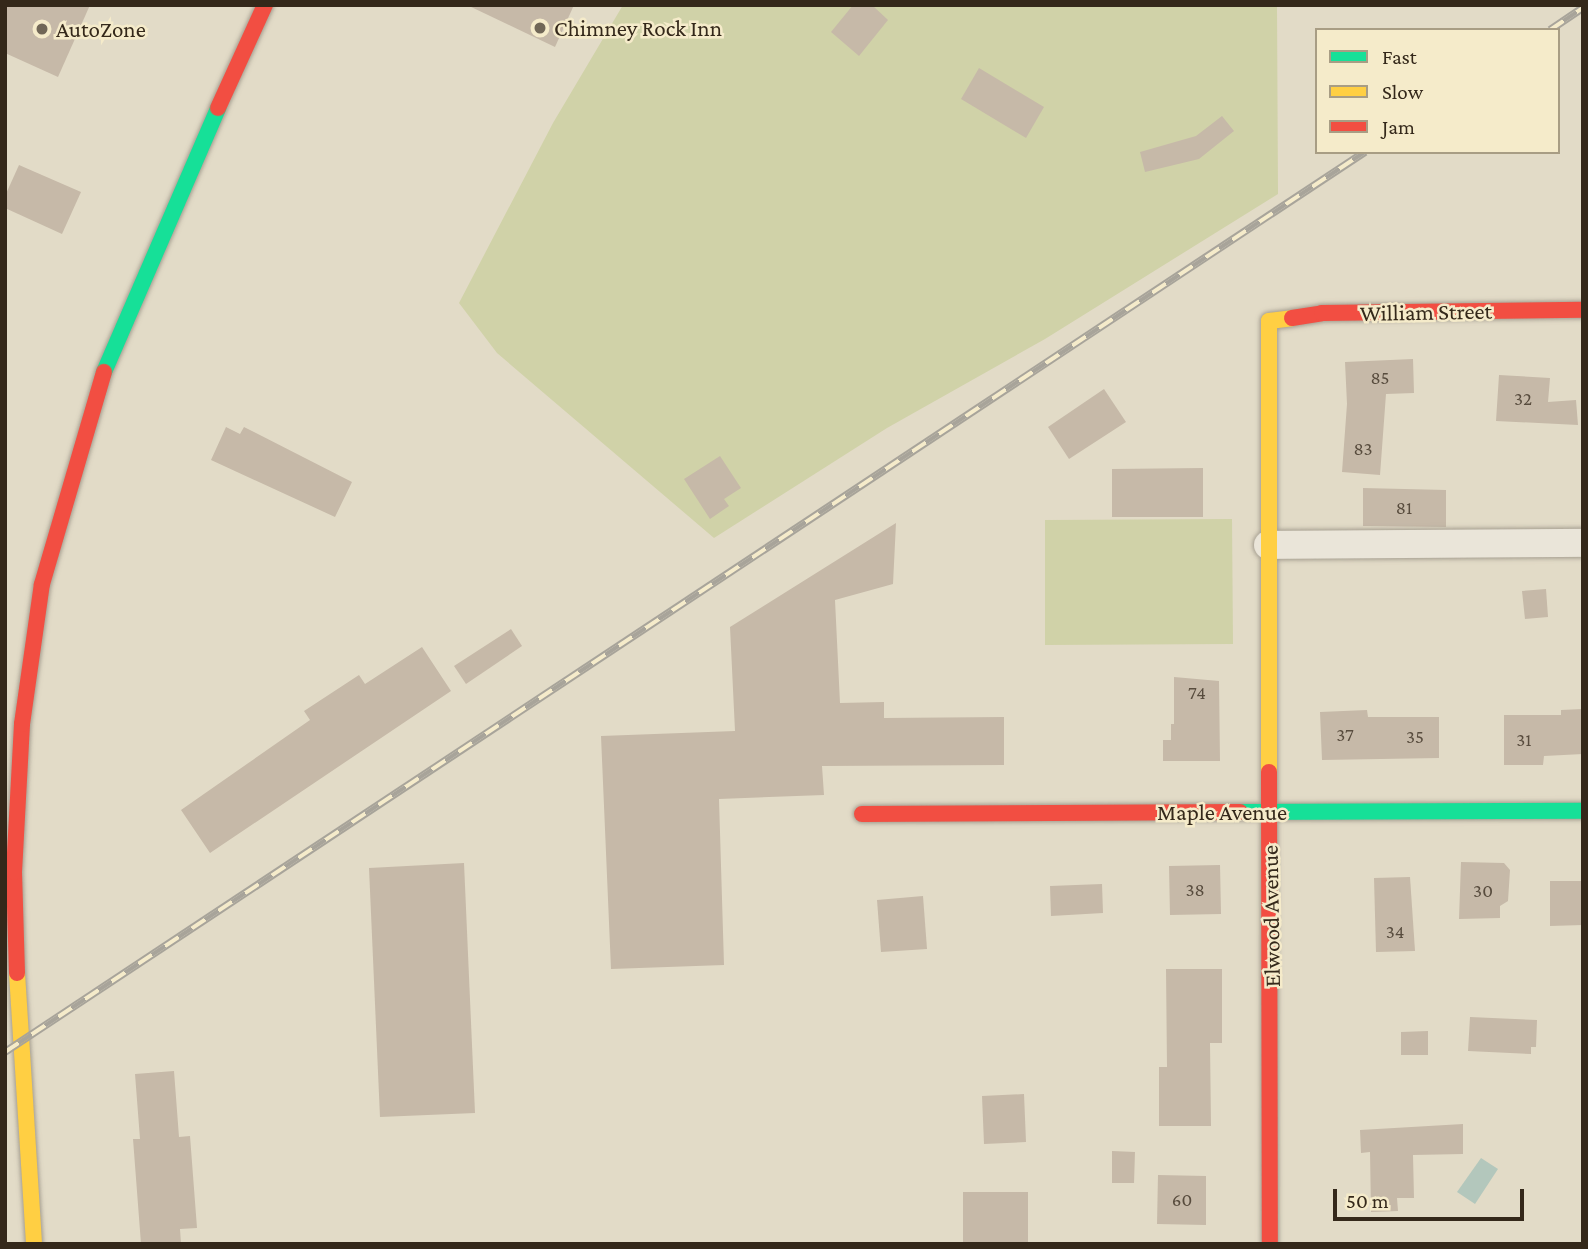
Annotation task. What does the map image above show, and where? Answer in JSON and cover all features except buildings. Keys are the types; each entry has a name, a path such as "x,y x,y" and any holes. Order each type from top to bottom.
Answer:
{"main road":[{"path":"34,1244 18,1009 14,872 21,736 42,584 99,383 153,252 265,5"},
{"name":"William Street","path":"1269,321 1322,313 1583,310"},
{"name":"Elwood Avenue","path":"1269,321 1270,1244"},
{"name":"Maple Avenue","path":"862,814 1583,811"}],"street":[{"path":"1268,545 1583,543"}],"green space":[{"path":"623,5 1277,5 1278,194 1045,339 887,428 714,538 497,353 459,303 553,123"},
{"path":"1232,519 1233,644 1045,645 1045,520"}],"shaded area":[{"path":"1481,1158 1498,1169 1475,1204 1457,1192"}],"railway":[{"path":"1553,28 1583,8"},
{"path":"5,1052 1362,154"}],"traffic: fast":[{"path":"104,372 218,108"},
{"path":"1240,812 1583,811"}],"traffic: slow":[{"path":"1269,772 1269,321 1292,318"},
{"path":"17,973 34,1244"}],"traffic: jam":[{"path":"218,108 265,5"},
{"path":"1292,318 1322,313 1583,310"},
{"path":"17,973 14,872 22,724 42,584 104,372"},
{"path":"1269,772 1270,1244"},
{"path":"862,814 1240,812"}],"place":[{"name":"Chimney Rock Inn","path":"540,28"},
{"name":"AutoZone","path":"42,29"}]}
